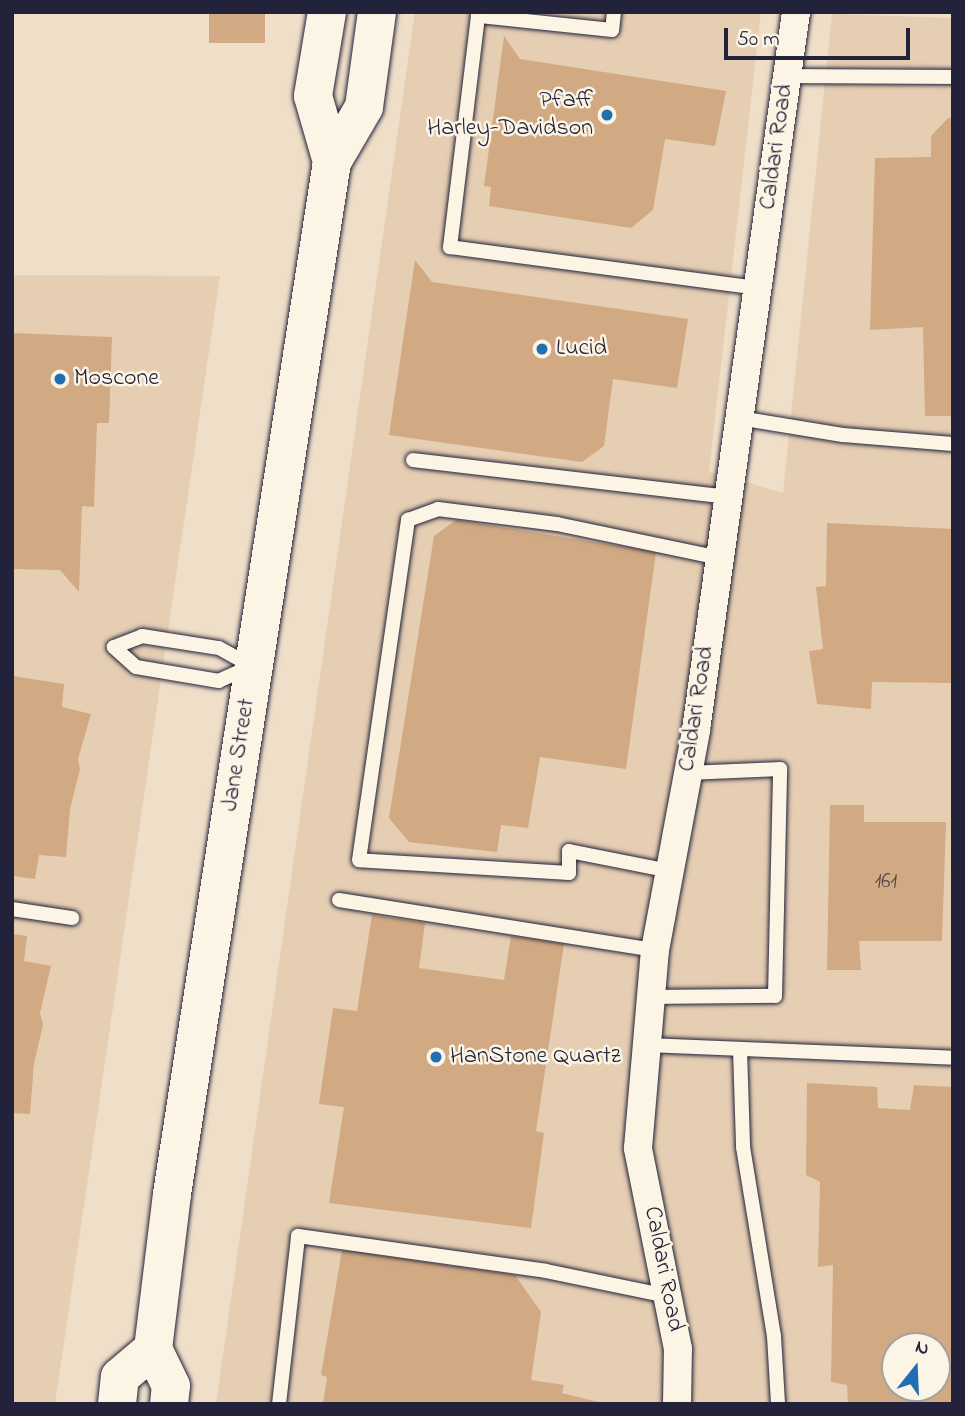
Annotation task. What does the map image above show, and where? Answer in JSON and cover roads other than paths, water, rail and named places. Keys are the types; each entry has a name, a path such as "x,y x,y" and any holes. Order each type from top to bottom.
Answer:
{"main road":[{"name":"Jane Street","path":"327,12 313,96 332,162"},
{"name":"Jane Street","path":"153,1349 172,1194 332,162 364,107 377,12"},
{"path":"117,1404 120,1377 153,1349 171,1386 169,1404"}],"street":[{"name":"Caldari Road","path":"677,1404 678,1349 638,1147 655,950 688,773 796,12"}],"lane":[{"path":"614,12 612,30 478,16 450,247 757,288"},
{"path":"787,76 953,77"},
{"path":"739,418 843,435 953,444"},
{"path":"412,460 728,497"},
{"path":"670,871 569,851 569,873 359,860 408,520 438,509 557,524 720,558"},
{"path":"142,636 219,648 252,666 219,681 136,667 114,647 142,636"},
{"path":"651,998 775,996 780,769 688,773"},
{"path":"339,900 655,950"},
{"path":"12,909 72,918"},
{"path":"648,1045 953,1058"},
{"path":"740,1049 743,1147 774,1336 778,1404"},
{"path":"279,1404 298,1236 546,1272 668,1296"}],"place":[{"name":"Pfaff Harley-Davidson","path":"607,115"},
{"name":"Lucid","path":"542,349"},
{"name":"Moscone","path":"60,379"},
{"name":"HanStone Quartz","path":"436,1057"}]}
